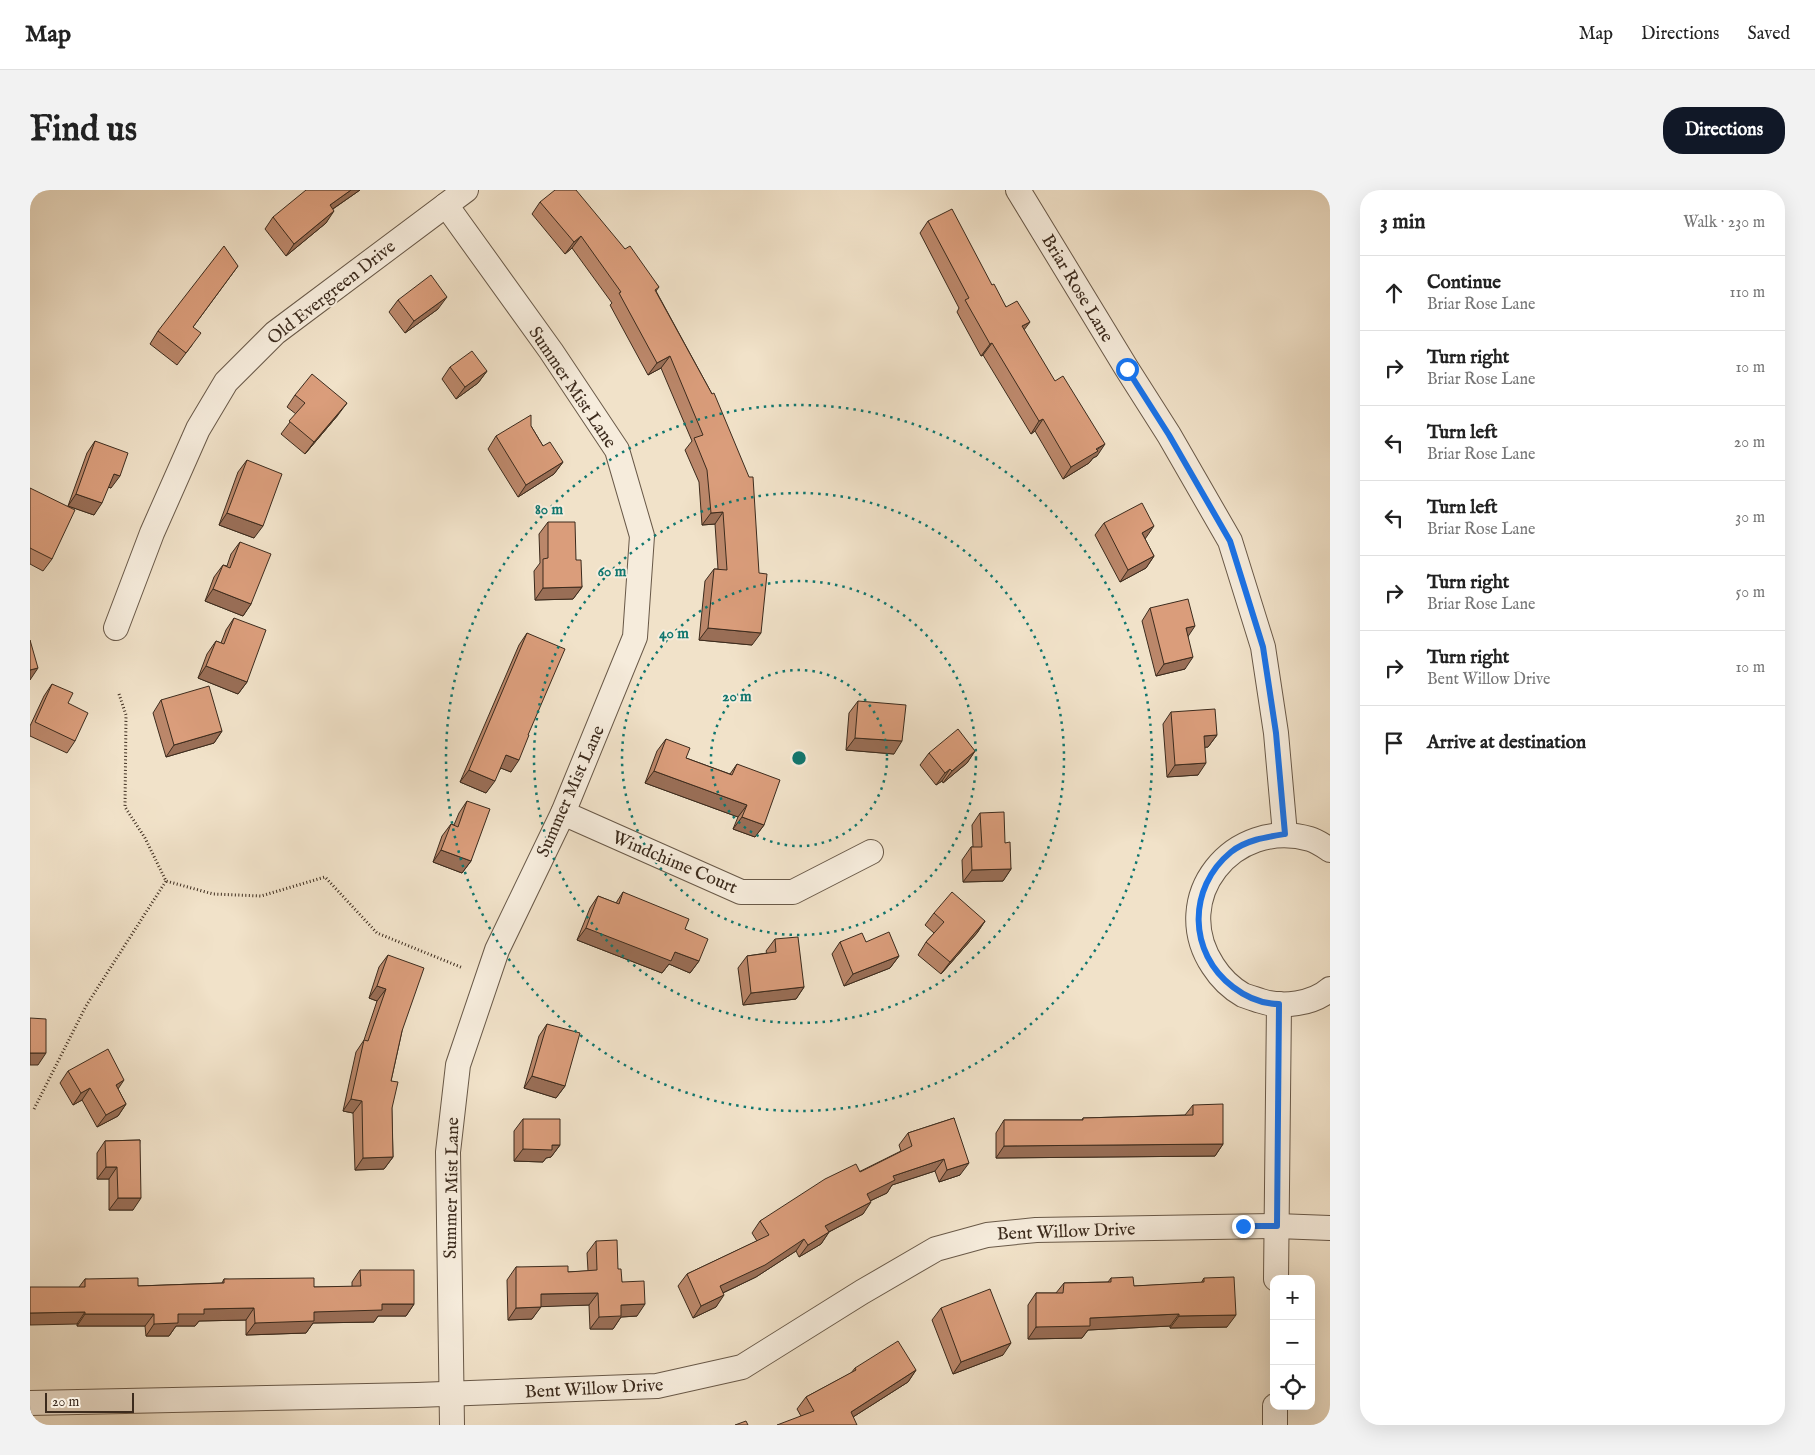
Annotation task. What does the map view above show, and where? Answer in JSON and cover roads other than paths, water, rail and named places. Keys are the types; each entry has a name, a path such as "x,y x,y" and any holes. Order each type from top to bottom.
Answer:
{"street":[{"name":"Old Evergreen Drive","path":"116,628 152,533 198,429 226,382 275,333 466,190"},
{"name":"Briar Rose Lane","path":"1018,190 1121,360 1169,435 1230,541 1263,647 1276,733 1285,834"},
{"name":"Summer Mist Lane","path":"446,205 551,351 617,450 642,536 635,636 563,813 496,950 458,1065 448,1152 452,1425"},
{"name":"Windchime Court","path":"563,813 741,892 793,892 871,852"},
{"path":"1330,850 1311,840 1285,834 1256,838 1232,852 1212,872 1200,898 1198,926 1205,954 1220,978 1243,995 1270,1004 1298,1003 1325,994 1330,989"},
{"path":"1276,1275 1279,1004"},
{"name":"Bent Willow Drive","path":"30,1403 452,1394 658,1386 742,1367 862,1292 936,1249 987,1234 1036,1230 1277,1226 1330,1228"},
{"path":"1275,1410 1275,1425"}]}
